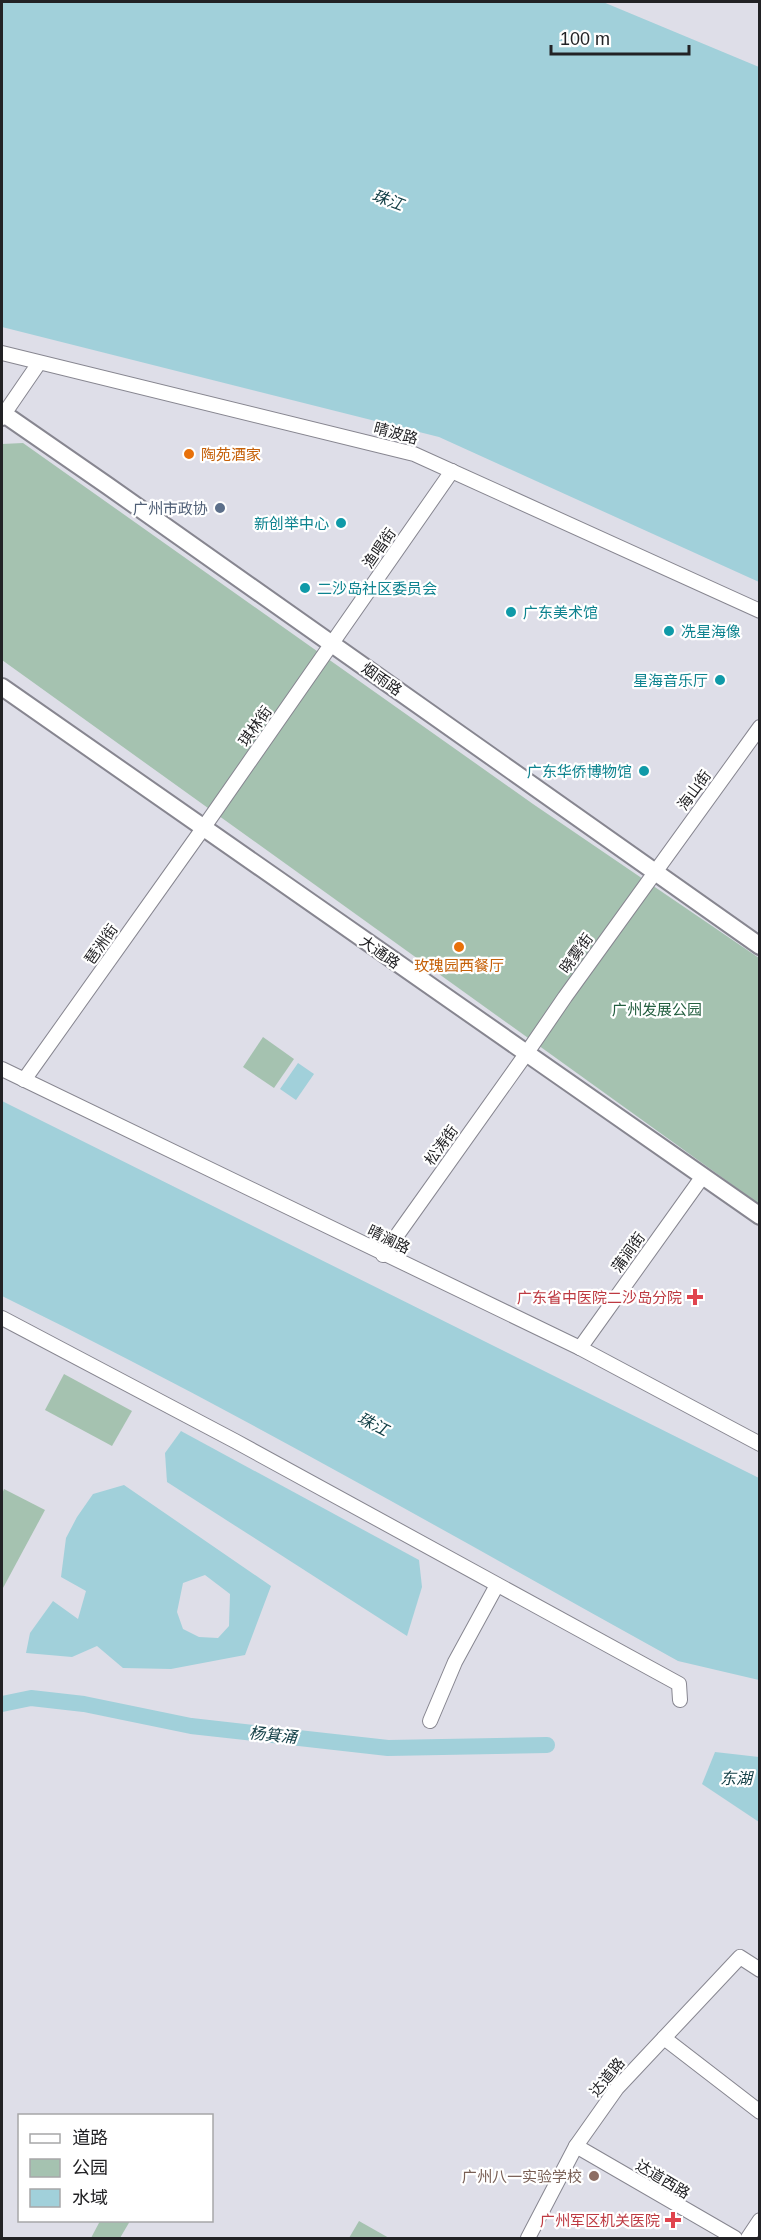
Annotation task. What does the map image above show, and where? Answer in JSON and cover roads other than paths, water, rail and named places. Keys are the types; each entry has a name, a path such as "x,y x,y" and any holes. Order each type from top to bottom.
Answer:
{"main road":[{"name":"烟雨路","path":"3,415 759,946"},
{"name":"大通路","path":"2,687 759,1216"}],"street":[{"name":"晴波路","path":"2,353 414,454 759,611"},
{"path":"3,415 39,363"},
{"name":"渔唱街","path":"332,645 452,471"},
{"name":"琪林街","path":"204,827 332,645"},
{"name":"海山街","path":"654,872 759,727"},
{"name":"琶洲街","path":"24,1080 204,827"},
{"name":"晓雾街","path":"526,1054 654,872"},
{"name":"松涛街","path":"383,1255 526,1054"},
{"name":"晴澜路","path":"2,1069 579,1348 759,1444"},
{"name":"蒲涧街","path":"579,1348 703,1176"},
{"path":"2,1318 135,1387 679,1684 680,1700"},
{"path":"430,1721 455,1662 497,1585"},
{"name":"达道路","path":"528,2238 576,2146 617,2088 740,1957 759,1970"},
{"path":"664,2038 759,2112"},
{"name":"达道西路","path":"576,2146 735,2238"},
{"path":"748,2238 759,2220"}],"water":[{"name":"珠江","path":"2,2 603,2 759,67 759,582 439,437 2,327"},
{"path":"298,1063 314,1074 296,1100 280,1089"},
{"name":"珠江","path":"2,1101 759,1478 759,1680 678,1661 258,1428 2,1296"},
{"path":"181,1431 419,1560 422,1587 407,1636 167,1482 165,1453"},
{"path":"124,1485 271,1586 245,1655 171,1669 123,1668 97,1646 72,1657 26,1653 30,1633 53,1601 78,1619 86,1591 61,1577 66,1538 93,1494","holes":["205,1575 230,1594 229,1626 218,1638 199,1637 183,1629 177,1612 183,1583"]},
{"name":"东湖","path":"715,1752 759,1757 759,1822 702,1784"}],"waterway":[{"name":"杨箕涌","path":"2,1704 31,1698 84,1704 191,1726 388,1748 547,1745"}],"place":[{"name":"陶苑酒家","path":"189,454"},
{"name":"广州市政协","path":"220,508"},
{"name":"新创举中心","path":"341,523"},
{"name":"二沙岛社区委员会","path":"305,588"},
{"name":"广东美术馆","path":"511,612"},
{"name":"冼星海像","path":"669,631"},
{"name":"星海音乐厅","path":"720,680"},
{"name":"广东华侨博物馆","path":"644,771"},
{"name":"玫瑰园西餐厅","path":"459,947"},
{"name":"广东省中医院二沙岛分院","path":"695,1297"},
{"name":"广州八一实验学校","path":"594,2176"},
{"name":"广州军区机关医院","path":"673,2220"}],"park label":[{"name":"广州发展公园","path":"657,1009"}]}
